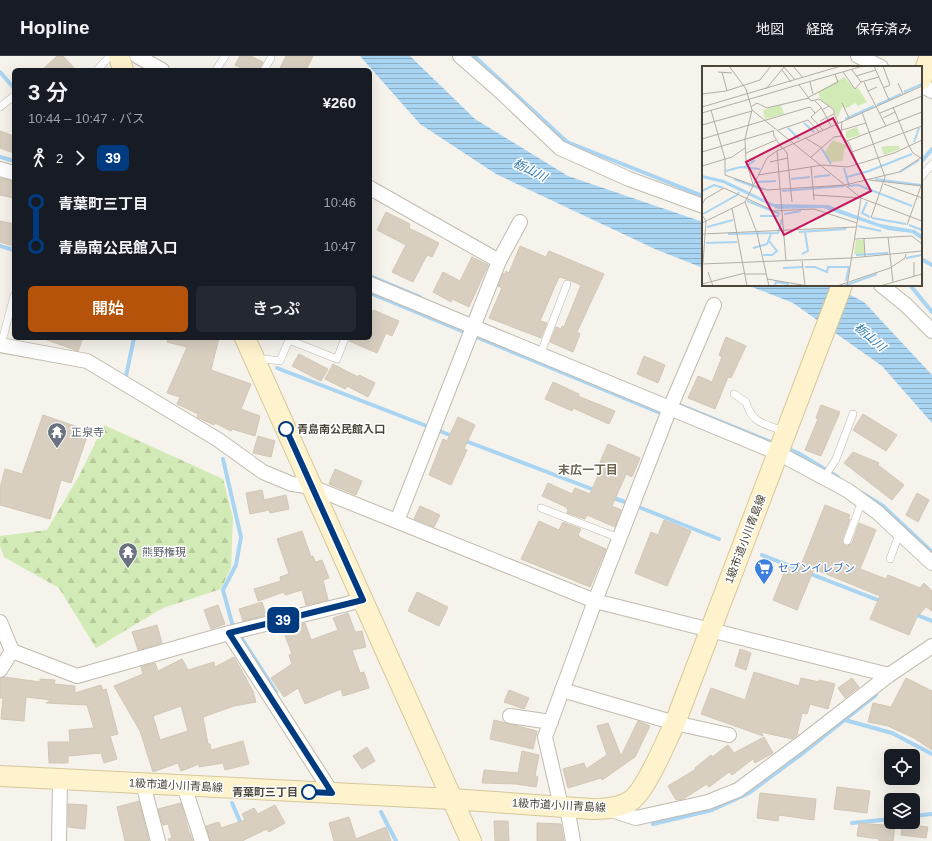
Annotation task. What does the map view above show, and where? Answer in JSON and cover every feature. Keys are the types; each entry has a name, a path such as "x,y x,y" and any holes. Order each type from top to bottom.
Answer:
{"street":[{"path":"119,56 122,68"},
{"path":"137,56 158,68"},
{"path":"460,56 501,92 560,148 629,180 702,206"},
{"path":"858,56 879,66"},
{"path":"922,77 930,56"},
{"path":"922,87 932,92"},
{"path":"0,169 12,172"},
{"path":"372,189 499,261"},
{"path":"397,521 499,261 520,222"},
{"path":"372,285 475,324 540,355 673,403 778,453 862,501 900,532 932,563"},
{"name":"1級市道小川青島線","path":"0,776 608,808 634,798 652,772 675,723 817,354 842,286"},
{"path":"883,286 906,305 932,331"},
{"path":"573,841 545,737 619,538 714,305"},
{"path":"246,340 471,841"},
{"path":"0,349 87,361 217,439 263,472 292,484 312,487 595,601 889,675"},
{"path":"0,622 12,651 77,676 229,633 363,600"},
{"path":"229,633 332,793"},
{"path":"608,808 636,818 708,802 738,790 889,675 932,646"},
{"path":"0,670 12,651"},
{"path":"562,690 675,723 729,735"},
{"path":"510,716 551,722"},
{"path":"59,841 60,780"},
{"path":"143,784 158,841"},
{"path":"184,786 202,841"}],"lane":[{"path":"99,68 110,56"},
{"path":"217,68 225,56"},
{"path":"265,68 271,58"},
{"path":"0,107 12,98"},
{"path":"922,176 932,164"},
{"path":"540,355 567,284"},
{"path":"0,349 12,304"},
{"path":"254,357 280,361 289,340"},
{"path":"291,340 337,359 344,340"},
{"path":"734,394 746,402 753,419 786,432"},
{"path":"824,478 836,459 853,414"},
{"path":"847,541 862,501"},
{"path":"541,508 619,538"},
{"path":"890,559 900,532"}],"green space":[{"path":"104,425 223,479 233,518 231,567 221,589 163,608 96,648 59,588 4,557 0,546 0,536 47,530 79,476"}],"water":[{"name":"栃山川","path":"360,56 410,56 475,119 568,176 702,222 702,268 655,249 496,174 420,124"},
{"name":"栃山川","path":"750,286 833,286 864,302 932,375 932,423 882,366 793,303"}],"building":[{"path":"57,56 63,56 74,68 44,68"},
{"path":"240,56 251,56 263,62 260,68 241,68 235,65"},
{"path":"286,56 313,56 307,68 280,68"},
{"path":"0,131 12,135 12,152 0,148"},
{"path":"0,178 12,181 12,198 0,195"},
{"path":"386,212 410,224 409,228 439,243 432,257 427,255 413,282 392,272 406,245 377,230"},
{"path":"0,221 12,224 12,245 0,242"},
{"path":"520,246 546,257 549,251 604,274 577,332 580,334 573,352 550,342 556,327 561,329 562,326 564,327 581,285 569,280 560,277 558,279 540,321 547,323 541,338 489,318 502,288 498,286 503,273 505,274 506,271 509,273"},
{"path":"472,257 488,265 469,307 452,299 451,302 433,292 443,272 460,281"},
{"path":"373,310 399,321 392,336 386,333 377,353 349,341 372,340"},
{"path":"726,337 746,346 731,378 728,377 715,409 688,398 698,376 712,382 722,357 719,355"},
{"path":"47,340 82,340 78,351"},
{"path":"168,340 218,340 211,370 251,384 241,409 260,416 255,436 232,429 231,431 215,423 214,425 197,417 198,414 177,404 180,397 167,393 187,347 167,342"},
{"path":"299,354 328,369 321,381 292,366"},
{"path":"644,356 665,365 658,383 637,374"},
{"path":"333,364 358,377 359,375 375,383 368,397 347,386 345,389 325,379"},
{"path":"553,382 579,394 578,396 615,411 609,424 573,408 572,411 545,399"},
{"path":"821,405 840,412 821,456 805,450 818,419 816,418"},
{"path":"863,414 897,435 886,451 853,430"},
{"path":"43,415 89,431 71,483 61,480 50,519 0,505 0,488 5,469 22,474"},
{"path":"458,417 475,425 464,449 467,450 451,485 429,475 443,439 447,441"},
{"path":"258,436 275,441 271,457 253,453"},
{"path":"608,444 640,458 632,477 626,474 612,506 621,510 615,527 587,515 585,519 567,513 568,510 566,507 542,496 548,483 572,494 575,488 590,494 603,464 600,462"},
{"path":"853,452 879,463 878,465 904,485 892,500 844,463"},
{"path":"335,469 362,481 356,495 329,484"},
{"path":"262,490 264,500 286,495 289,509 270,513 269,510 250,514 246,493"},
{"path":"917,493 929,500 918,522 906,515"},
{"path":"825,505 850,515 848,519 850,519 842,540 845,546 852,543 859,523 876,530 860,569 886,579 888,575 920,588 924,583 932,591 932,611 926,607 917,617 909,635 870,619 880,596 814,569 797,610 773,600 786,568 798,573"},
{"path":"420,506 440,515 434,527 414,519"},
{"path":"664,520 691,531 667,586 635,573 651,532 658,535"},
{"path":"539,521 559,530 563,522 581,529 578,535 581,538 606,549 590,587 521,559"},
{"path":"302,531 311,557 313,556 315,562 322,560 329,578 323,580 328,600 306,605 302,590 285,595 284,592 258,601 254,589 281,581 280,577 289,574 277,539"},
{"path":"417,592 448,607 439,626 408,611"},
{"path":"262,602 266,615 243,621 239,609"},
{"path":"218,605 225,624 211,629 204,610"},
{"path":"348,613 355,632 362,631 366,647 352,650 360,673 364,672 369,688 343,696 341,689 305,704 298,688 284,697 271,678 292,664 289,655 292,654 283,630 305,623 311,640 338,630 333,618"},
{"path":"157,625 162,643 138,650 132,632"},
{"path":"740,649 751,653 746,670 735,666"},
{"path":"234,657 253,691 256,702 234,706 203,717 208,744 210,744 211,750 243,741 249,764 225,770 223,763 199,767 199,764 181,771 178,763 153,772 140,731 114,686 143,674 141,667 155,663 158,671 182,659 188,670 214,662 215,667","holes":["181,706 188,731 160,740 153,716"]},
{"path":"754,672 799,686 801,678 835,684 828,709 810,704 807,714 802,713 797,735 792,739 761,732 763,736 701,714 711,688 745,700"},
{"path":"4,677 40,682 40,679 55,680 54,684 75,686 75,693 101,685 103,690 106,689 118,734 110,736 117,759 104,763 101,753 68,756 68,763 49,763 48,742 70,742 69,730 94,728 87,705 46,703 51,700 26,697 24,721 1,719 3,698 0,698 0,678"},
{"path":"852,678 859,687 845,698 838,688"},
{"path":"906,678 932,691 932,750 914,738 888,726 868,722 873,703 891,707"},
{"path":"509,690 529,698 524,709 504,702"},
{"path":"494,720 537,731 533,749 490,739"},
{"path":"638,721 650,726 635,757 602,780 601,778 568,788 563,769 584,763 586,769 607,755 597,726 608,723 621,756"},
{"path":"764,737 773,753 755,763 753,759 732,775 729,772 709,787 707,784 683,799 676,800 668,786 696,769 695,768 711,755 712,757 728,745 734,753"},
{"path":"367,747 375,761 362,769 353,756"},
{"path":"522,751 539,755 535,776 538,777 536,787 516,784 482,783 484,770 518,773"},
{"path":"837,787 870,791 867,813 834,809"},
{"path":"760,793 816,799 814,820 779,815 778,821 757,818"},
{"path":"139,801 149,841 125,841 117,807"},
{"path":"181,803 193,841 169,841 168,839 172,838 168,824 163,825 158,809"},
{"path":"68,804 87,805 85,829 68,827"},
{"path":"275,805 285,823 269,832 267,829 242,841 210,841 206,826 219,822 221,828 245,820 242,814 254,808 258,814"},
{"path":"349,817 356,839 386,827 391,841 334,841 329,823"},
{"path":"494,821 508,821 509,841 495,841"},
{"path":"537,823 561,824 564,841 537,841"},
{"path":"859,823 884,825 884,829 895,829 893,841 879,841 879,839 857,836"},
{"path":"920,826 928,827 926,838 901,835 902,829 920,829"}],"waterway":[{"path":"474,56 567,142 702,196"},
{"path":"0,72 12,86"},
{"path":"922,161 932,149"},
{"path":"0,157 12,160"},
{"path":"0,246 12,249"},
{"path":"922,260 932,265"},
{"path":"372,277 420,297"},
{"path":"911,286 932,312"},
{"path":"372,294 658,412"},
{"path":"126,376 134,340"},
{"path":"277,368 455,437"},
{"path":"675,403 776,444"},
{"path":"463,440 597,491"},
{"path":"786,448 798,453 838,477"},
{"path":"223,459 241,537 236,565 223,590 232,623 235,628"},
{"path":"862,493 883,506 932,552"},
{"path":"611,497 625,502"},
{"path":"641,508 719,539"},
{"path":"762,555 883,602"},
{"path":"914,614 932,621"},
{"path":"239,634 276,692"},
{"path":"653,824 712,810 749,793 803,753 876,695"},
{"path":"845,720 892,733 932,754"},
{"path":"232,803 242,826"},
{"path":"381,812 396,841"},
{"path":"920,815 932,814"},
{"path":"852,823 884,820"}],"bus line":[{"name":"39","path":"286,429 363,600 229,633 332,793 309,792"}],"place":[{"name":"青島南公民館入口","path":"286,429"},
{"name":"正泉寺","path":"57,449"},
{"name":"熊野権現","path":"128,569"},
{"name":"セブンイレブン","path":"764,585"},
{"name":"青葉町三丁目","path":"309,792"}],"district":[{"name":"末広一丁目","path":"588,470"}]}
